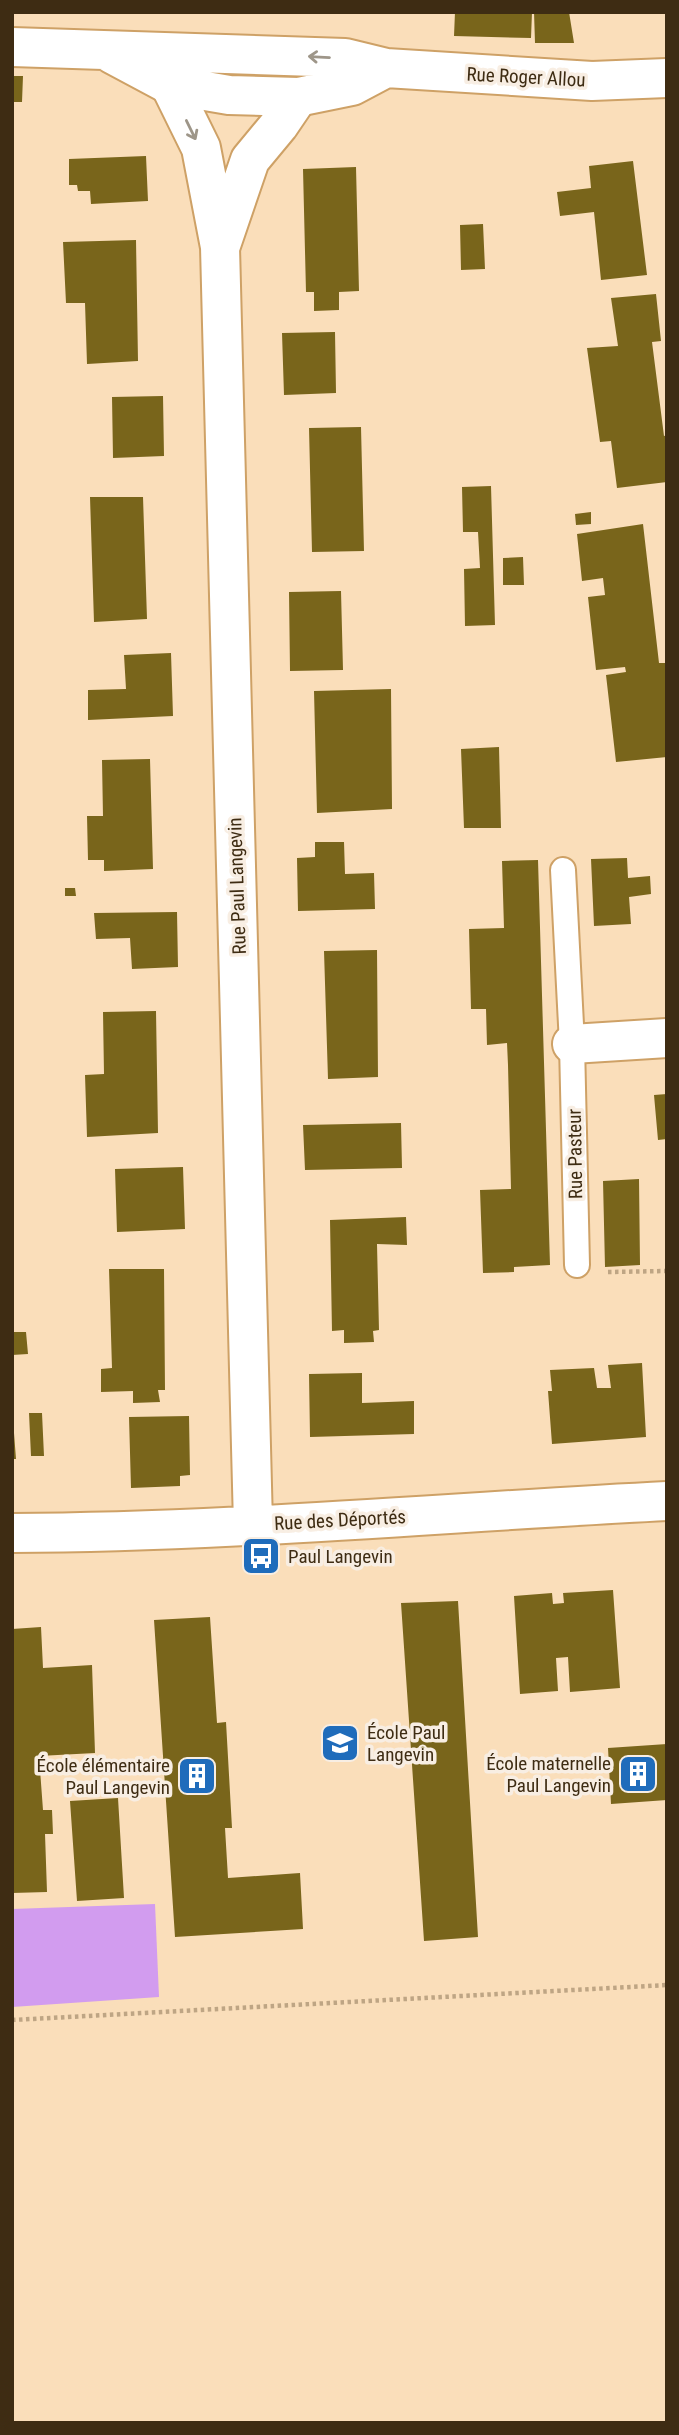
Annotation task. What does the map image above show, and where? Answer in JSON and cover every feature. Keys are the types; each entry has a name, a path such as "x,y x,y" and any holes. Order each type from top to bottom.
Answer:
{"street":[{"path":"12,47 108,52 170,85 229,95 298,97 352,86 386,68"},
{"name":"Rue Roger Allou","path":"108,52 197,52 345,58 386,68 592,81 667,78"},
{"path":"170,85 197,52"},
{"path":"170,85 201,148 220,247"},
{"path":"220,247 250,160 298,97"},
{"name":"Rue Paul Langevin","path":"220,247 253,1524"},
{"path":"572,1044 667,1038"},
{"name":"Rue des Déportés","path":"12,1534 98,1533 331,1522 667,1501"}],"lane":[{"name":"Rue Pasteur","path":"564,870 572,1044 577,1265"}],"path":[{"path":"577,1265 594,1272 667,1271"},
{"path":"12,2020 667,1985"}],"shaded area":[{"path":"155,1904 159,1997 12,2007 12,1909"}],"building":[{"path":"455,12 532,12 531,38 454,36"},
{"path":"534,12 569,12 574,43 535,43"},
{"path":"12,76 23,76 22,102 12,102"},
{"path":"146,156 148,201 91,204 90,191 78,191 77,185 69,185 69,159"},
{"path":"633,161 647,275 601,280 594,212 560,216 557,192 591,188 589,166"},
{"path":"356,167 359,291 339,292 339,310 314,311 314,292 306,292 303,169"},
{"path":"483,224 485,269 461,270 460,225"},
{"path":"136,240 138,361 87,364 85,303 66,303 63,242"},
{"path":"656,294 661,341 652,342 664,436 667,435 667,482 617,488 611,441 600,442 587,348 618,346 611,298"},
{"path":"335,332 336,393 284,395 282,333"},
{"path":"163,396 164,456 113,458 112,397"},
{"path":"361,427 364,551 312,552 309,428"},
{"path":"491,486 495,625 465,626 464,569 480,568 478,532 463,532 462,487"},
{"path":"90,497 143,497 147,619 94,622"},
{"path":"591,512 591,524 576,525 575,514"},
{"path":"643,524 659,663 667,663 667,757 616,762 606,675 626,672 625,667 596,670 588,597 605,595 603,578 582,581 577,534"},
{"path":"523,557 524,585 503,585 503,558"},
{"path":"341,591 343,670 290,671 289,592"},
{"path":"171,653 173,716 88,720 88,690 126,689 124,655"},
{"path":"391,689 392,809 317,813 314,691"},
{"path":"499,747 501,828 464,828 461,749"},
{"path":"150,759 153,869 104,871 104,860 88,860 87,816 103,816 102,760"},
{"path":"315,842 344,842 345,874 374,873 375,909 298,911 297,858 315,857"},
{"path":"627,858 628,878 650,876 651,894 629,897 631,924 594,926 591,859"},
{"path":"538,860 550,1265 514,1267 514,1272 483,1273 480,1190 511,1189 508,1065 507,1043 487,1045 486,1009 471,1009 469,929 504,928 502,861"},
{"path":"65,888 75,888 76,896 65,896"},
{"path":"177,912 178,967 132,969 130,938 96,939 94,913"},
{"path":"377,950 378,1077 328,1079 324,951"},
{"path":"156,1011 158,1133 87,1137 85,1075 104,1074 103,1012"},
{"path":"667,1094 667,1139 658,1140 654,1095"},
{"path":"401,1123 402,1168 305,1170 303,1125"},
{"path":"183,1167 185,1229 117,1232 115,1169"},
{"path":"639,1179 640,1265 605,1267 603,1181"},
{"path":"406,1217 407,1245 377,1244 379,1330 373,1331 374,1342 344,1343 344,1330 332,1331 330,1220"},
{"path":"109,1269 164,1269 165,1390 158,1390 160,1402 133,1403 133,1391 101,1392 101,1369 112,1368"},
{"path":"12,1332 26,1332 28,1354 12,1355"},
{"path":"642,1363 646,1437 552,1444 548,1391 552,1391 550,1370 594,1368 597,1388 611,1388 608,1365"},
{"path":"362,1373 362,1403 414,1401 414,1434 310,1437 309,1374"},
{"path":"29,1413 42,1413 44,1456 31,1456"},
{"path":"189,1416 190,1475 180,1476 180,1486 131,1488 129,1417"},
{"path":"14,1433 16,1459 12,1459"},
{"path":"613,1590 620,1688 570,1692 568,1657 556,1658 558,1691 520,1694 514,1596 552,1593 553,1604 564,1603 563,1593"},
{"path":"458,1601 478,1937 424,1941 401,1603"},
{"name":"École élémentaire Paul Langevin","path":"210,1617 217,1723 226,1722 232,1828 225,1828 228,1878 300,1873 303,1929 175,1937 154,1620"},
{"path":"41,1627 43,1668 92,1665 95,1753 39,1756 43,1810 52,1810 53,1834 45,1834 47,1892 12,1893 12,1629"},
{"name":"École maternelle Paul Langevin","path":"667,1744 667,1800 611,1804 608,1748"},
{"path":"118,1798 124,1898 77,1901 70,1801"}],"place":[{"name":"Paul Langevin","path":"261,1556"},
{"name":"École Paul Langevin","path":"340,1743"},
{"name":"École maternelle Paul Langevin","path":"638,1774"},
{"name":"École élémentaire Paul Langevin","path":"197,1776"}]}
